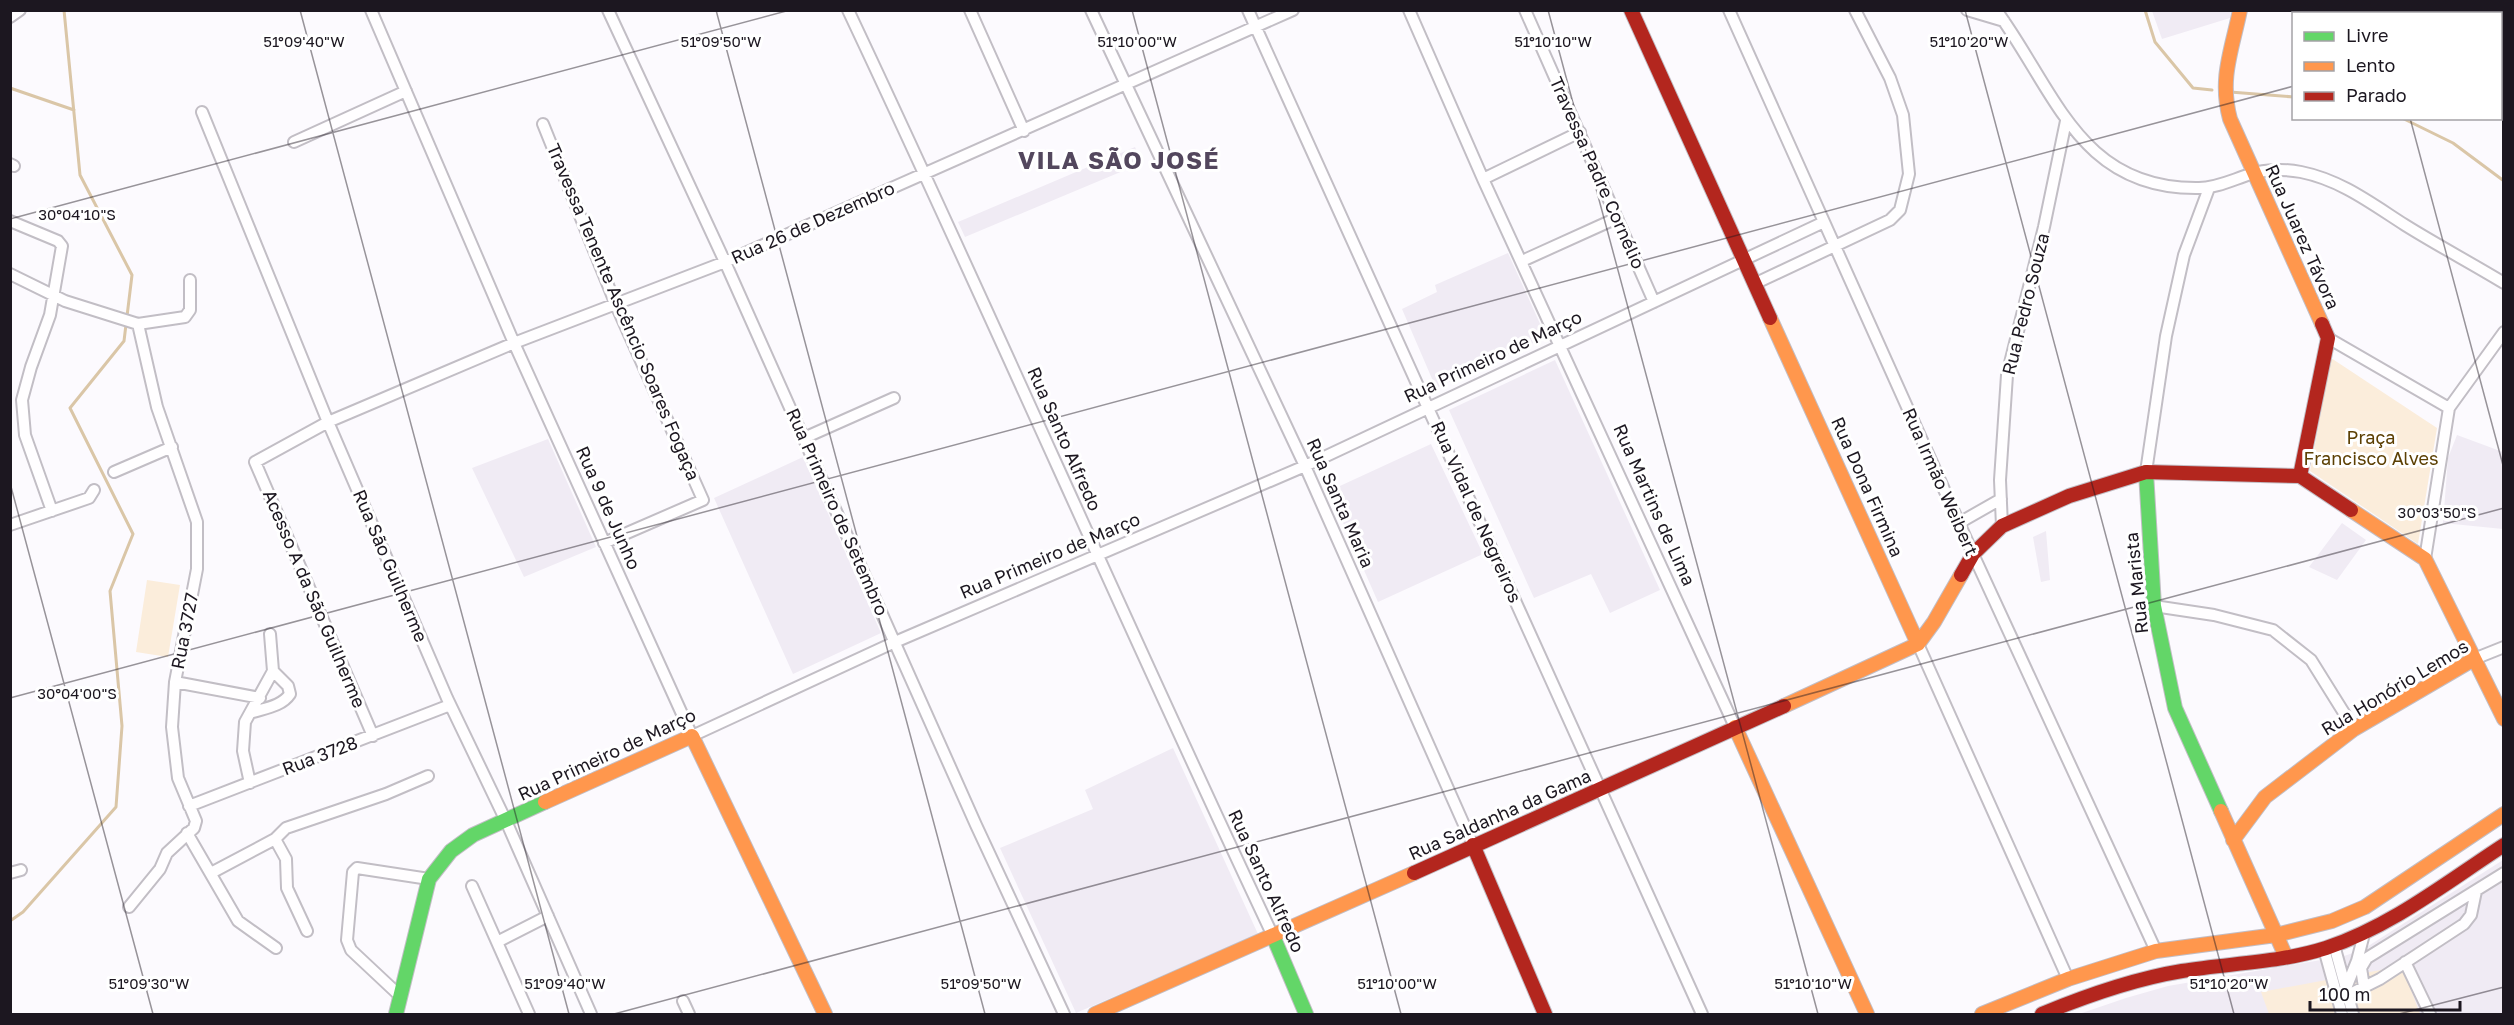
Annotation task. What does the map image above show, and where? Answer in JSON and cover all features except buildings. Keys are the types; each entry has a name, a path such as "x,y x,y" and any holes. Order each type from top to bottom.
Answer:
{"street":[{"path":"10,16 20,10"},
{"name":"Rua 9 de Junho","path":"372,10 514,343 604,543 692,736 825,1014"},
{"name":"Rua Primeiro de Setembro","path":"608,10 725,262 976,825 1064,1014"},
{"name":"Rua Santo Alfredo","path":"848,10 1273,936 1306,1014"},
{"path":"970,10 1024,131"},
{"name":"Rua Santa Maria","path":"1091,10 1305,466 1473,845 1545,1014"},
{"name":"Rua Vidal de Negreiros","path":"1248,10 1702,1014"},
{"name":"Rua 26 de Dezembro","path":"255,462 328,422 514,343 725,262 1293,10"},
{"name":"Rua Martins de Lima","path":"1409,10 1483,179 1867,1014"},
{"name":"Travessa Padre Cornélio","path":"1525,10 1654,302"},
{"name":"Rua Dona Firmina","path":"1631,10 2068,980"},
{"name":"Rua Irmão Weibert","path":"1729,10 1973,554 2156,951"},
{"path":"1754,284 1890,220 1900,210 1909,174 1903,115 1890,78 1855,10"},
{"path":"1967,10 2004,21"},
{"path":"1996,10 2066,121 2110,165 2134,177 2174,188 2209,188 2254,173 2298,171 2323,177 2371,201 2405,225 2504,283"},
{"name":"Rua Juarez Távora","path":"2241,13 2224,66 2223,101 2328,338 2300,476"},
{"path":"294,142 406,91"},
{"name":"Rua São Guilherme","path":"202,112 328,422 450,705 506,821 591,1014"},
{"name":"Rua Pedro Souza","path":"2002,526 2000,480 2007,375 2044,227 2066,121"},
{"name":"Travessa Tenente Ascêncio Soares Fogaça","path":"543,124 616,305 703,500 604,543"},
{"path":"1483,179 1580,132"},
{"name":"Rua Marista","path":"2209,188 2184,255 2169,324 2145,472 2154,606 2175,708 2286,957"},
{"path":"1522,261 1617,218"},
{"path":"10,221 58,241 62,246 50,315 22,400 25,435 52,511"},
{"name":"Rua Primeiro de Março","path":"396,1014 429,879 452,851 473,835 896,642 1305,466 1824,222"},
{"path":"10,274 54,293 66,301 138,324 185,317 190,310 190,280"},
{"name":"Rua 3727","path":"138,324 157,408 197,522 197,569 175,682 172,727 178,778 192,811"},
{"path":"2425,559 2449,408 2504,332"},
{"path":"2328,338 2449,408"},
{"path":"804,438 894,398"},
{"path":"114,472 172,447"},
{"name":"Acesso A da São Guilherme","path":"255,462 374,736"},
{"path":"1918,644 1934,622 1973,554 2002,526 2068,496 2145,472 2300,476 2425,559 2504,719"},
{"path":"10,525 89,498 94,490"},
{"path":"1959,523 2001,499"},
{"path":"2154,606 2214,615 2273,630 2311,660 2355,729"},
{"path":"250,783 243,751 245,722 253,712 273,671 270,634"},
{"name":"Rua Saldanha da Gama","path":"1095,1014 1600,790 1918,644"},
{"name":"Rua Honório Lemos","path":"2233,840 2265,797 2355,729 2474,659 2504,647"},
{"path":"253,712 278,705 290,694 288,686 273,671"},
{"path":"175,682 260,698"},
{"name":"Rua 3728","path":"192,811 250,783 450,705"},
{"path":"211,873 275,839 286,828 386,794 428,776"},
{"path":"129,907 160,869 167,852 194,828 196,821 192,811"},
{"path":"1982,1014 2068,980 2156,951 2276,935 2332,921 2365,907 2504,814"},
{"path":"187,833 238,921 276,948"},
{"path":"275,839 286,859 287,888 308,931"},
{"path":"2042,1014 2082,998 2163,974 2286,957 2329,947 2364,934 2390,920 2504,845"},
{"path":"399,996 351,950 347,940 352,872 357,868 429,879"},
{"path":"2364,987 2361,968 2367,958 2504,873"},
{"path":"472,886 529,1014"},
{"path":"2342,986 2364,987 2464,924 2470,915 2476,891"},
{"path":"497,942 548,916"},
{"path":"2342,1014 2342,986 2360,954 2364,934"},
{"path":"2329,947 2353,1014"},
{"path":"2405,962 2430,1014"},
{"path":"683,1001 689,1014"}],"shaded area":[{"path":"2152,10 2231,11 2230,18 2162,39"},
{"path":"1135,147 1142,163 965,237 958,222"},
{"path":"1508,253 1546,337 1436,388 1402,309 1437,292 1435,285"},
{"path":"1555,360 1660,590 1610,613 1591,574 1534,598 1449,410"},
{"path":"2457,435 2503,452 2503,529 2443,523 2448,458"},
{"path":"548,439 596,547 524,577 472,468"},
{"path":"1431,444 1483,554 1378,602 1329,491"},
{"path":"803,457 881,633 793,674 714,498"},
{"path":"2342,523 2366,540 2337,580 2309,567"},
{"path":"2046,531 2050,580 2041,582 2033,537"},
{"path":"1173,748 1258,934 1076,1013 1000,848 1093,809 1085,790"},
{"path":"2503,860 2503,1014 2079,1014 2168,986 2344,956 2362,950"}],"green space":[{"name":"Praça Francisco Alves","path":"2331,358 2437,428 2418,544 2310,471"},
{"path":"147,580 180,585 168,657 136,652"},
{"path":"2402,966 2420,1014 2269,1014 2261,992"}],"waterway":[{"path":"10,921 23,912 116,807 122,726 110,591 133,534 70,408 124,341 132,275 80,175 64,10"},
{"path":"2145,10 2155,42 2193,88 2212,90"},
{"path":"10,88 74,110"},
{"path":"2230,92 2292,97"},
{"path":"2406,120 2453,143 2504,181"}],"traffic: fast":[{"path":"2146,472 2154,606 2175,708 2221,811"},
{"path":"396,1014 429,879 451,851 473,835 545,802"},
{"path":"1273,936 1306,1014"}],"traffic: slow":[{"path":"2240,10 2226,77 2230,119 2322,324"},
{"path":"1770,318 1918,644"},
{"path":"2351,510 2425,559 2504,719"},
{"path":"1784,706 1918,644 1934,622 1961,575"},
{"path":"2233,840 2265,797 2354,729 2474,659"},
{"path":"1735,727 1867,1014"},
{"path":"545,802 692,736 825,1014"},
{"path":"2221,811 2286,957"},
{"path":"1982,1014 2068,979 2156,951 2276,935 2332,921 2365,907 2504,814"},
{"path":"1095,1014 1414,873"}],"traffic: jam":[{"path":"1631,10 1770,318"},
{"path":"2300,476 2328,338 2322,324"},
{"path":"1961,575 1973,554 2002,526 2069,496 2146,472 2300,476 2351,510"},
{"path":"1414,873 1784,706"},
{"path":"1473,845 1545,1014"},
{"path":"2042,1014 2094,994 2146,978 2182,971 2272,960 2326,948 2374,928 2440,888 2504,845"}],"district":[{"name":"VILA SÃO JOSÉ","path":"1119,161"}]}
